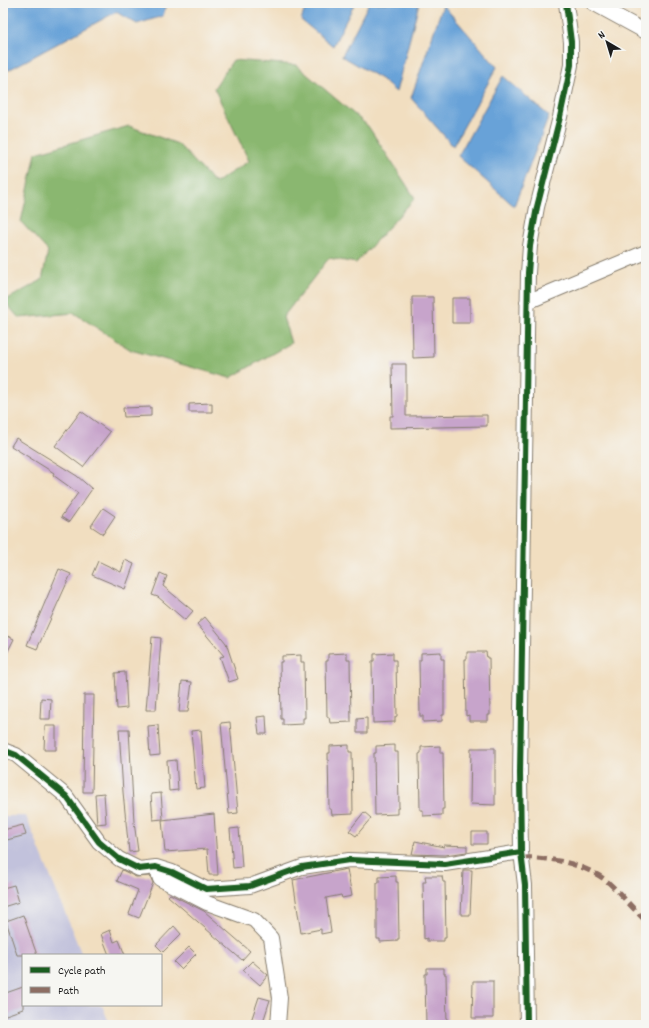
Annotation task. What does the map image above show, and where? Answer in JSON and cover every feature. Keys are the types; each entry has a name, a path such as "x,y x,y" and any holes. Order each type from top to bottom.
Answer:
{"street":[{"path":"527,1025 525,885 521,852 520,773 527,302 530,246 537,207 560,117 571,65 572,42 566,3"},
{"path":"593,3 646,32"},
{"path":"527,302 646,252"},
{"path":"3,750 16,755 66,796 99,842 119,859 139,869 156,867 172,872 206,889 250,886 302,867 350,860 445,864 521,852"},
{"path":"156,867 160,879 207,903 254,920 271,938 280,998 278,1025"}],"shaded area":[{"path":"3,816 26,816 82,954 22,954 22,1006 102,1006 110,1025 3,1025"}],"green space":[{"path":"233,60 296,65 368,126 415,198 356,263 329,258 283,317 291,343 230,378 131,350 74,313 19,318 4,301 42,280 48,251 21,222 36,153 129,126 178,144 215,183 249,161 214,88"}],"water":[{"path":"3,3 166,3 163,16 137,24 116,12 3,73"},
{"path":"307,3 355,3 333,46 301,20"},
{"path":"369,3 419,3 396,92 381,79 342,56"},
{"path":"443,5 497,67 453,146 411,98"},
{"path":"503,76 549,116 514,206 458,156"}],"building":[{"path":"412,297 433,297 434,357 413,358"},
{"path":"452,298 470,298 470,323 452,323"},
{"path":"392,364 406,364 406,416 487,415 487,426 390,428 390,416 393,416"},
{"path":"212,403 212,412 189,412 189,404"},
{"path":"151,407 151,416 124,417 123,408"},
{"path":"81,411 110,432 83,467 55,446"},
{"path":"16,438 77,476 92,489 69,522 61,517 78,493 53,475 54,473 11,446"},
{"path":"103,508 115,516 103,534 91,526"},
{"path":"125,560 134,564 125,589 92,575 98,561 121,572"},
{"path":"59,569 71,574 37,649 27,645"},
{"path":"160,573 167,576 163,586 193,611 185,620 158,597 152,595"},
{"path":"205,617 226,643 238,679 229,682 220,657 224,656 197,624"},
{"path":"3,634 14,639 3,661"},
{"path":"152,637 161,638 156,710 146,710"},
{"path":"441,652 441,659 444,659 444,715 442,715 442,721 423,722 423,716 420,716 419,660 421,660 421,653"},
{"path":"467,652 486,652 487,658 489,658 490,715 488,715 488,721 469,721 469,715 466,716 465,659 467,659"},
{"path":"347,653 347,660 350,660 351,722 330,723 329,717 327,717 326,661 328,661 328,654"},
{"path":"393,653 393,660 396,660 397,716 395,717 395,722 373,723 372,661 374,661 374,654"},
{"path":"301,655 301,662 304,662 305,718 303,718 303,724 283,725 283,719 281,719 280,662 282,662 282,656"},
{"path":"125,672 127,708 117,709 115,673"},
{"path":"182,681 192,682 188,712 179,712"},
{"path":"84,695 94,695 92,792 83,792"},
{"path":"41,698 51,699 50,719 40,719"},
{"path":"266,716 267,734 259,734 257,717"},
{"path":"367,718 367,733 357,733 357,719"},
{"path":"230,722 238,813 229,814 221,723"},
{"path":"158,725 160,755 150,756 148,726"},
{"path":"45,726 56,726 56,750 44,750"},
{"path":"119,729 129,729 134,822 138,851 129,852"},
{"path":"201,730 205,788 196,789 191,731"},
{"path":"349,745 349,752 352,752 353,814 332,815 331,809 329,809 328,753 330,753 330,746"},
{"path":"395,745 395,752 398,752 399,808 397,808 397,814 375,815 374,753 376,753 376,746"},
{"path":"440,746 440,753 443,753 444,809 442,809 442,815 423,816 423,810 420,810 419,754 421,753 421,747"},
{"path":"471,748 495,748 495,805 470,804"},
{"path":"176,760 178,790 169,791 167,761"},
{"path":"104,793 106,823 97,824 95,794"},
{"path":"161,793 163,819 153,820 151,794"},
{"path":"364,812 371,818 356,836 349,831"},
{"path":"214,814 218,875 209,875 207,849 165,852 162,820"},
{"path":"23,825 26,835 3,841 3,830"},
{"path":"239,828 242,867 233,868 230,829"},
{"path":"472,832 487,832 487,844 472,844"},
{"path":"415,841 444,847 444,845 467,846 467,852 445,855 412,854"},
{"path":"347,869 352,896 342,898 341,895 326,898 331,932 321,934 321,929 301,933 293,880"},
{"path":"122,870 136,877 150,876 153,883 139,918 129,914 138,890 117,881"},
{"path":"463,870 472,870 470,915 461,915"},
{"path":"396,876 396,882 398,882 399,939 397,939 397,941 380,942 380,939 377,939 377,883 379,883 379,877"},
{"path":"425,876 442,876 443,882 445,882 446,938 444,938 444,941 427,941 427,938 424,939 423,882 426,882"},
{"path":"14,885 19,902 3,907 3,888"},
{"path":"170,894 204,911 250,951 242,960 168,896"},
{"path":"23,915 37,954 17,955 6,921"},
{"path":"174,926 181,934 163,952 156,945"},
{"path":"110,930 114,942 119,940 125,954 109,954 101,934"},
{"path":"189,947 196,954 181,969 174,962"},
{"path":"252,961 268,975 260,985 243,970"},
{"path":"427,968 444,968 444,974 446,974 447,1025 426,1025 425,974 427,974"},
{"path":"473,981 493,981 493,1018 472,1018"},
{"path":"22,987 23,1009 3,1016 3,994"},
{"path":"259,997 270,1000 262,1025 251,1021"}],"marked path":[{"path":"522,858 556,860 591,871 609,883 646,921"}],"cycle path":[{"path":"527,1025 525,885 521,852 520,773 528,273 530,246 537,207 560,117 571,65 571,42 566,3"},
{"path":"3,750 16,755 66,796 99,842 119,859 139,869 156,867 172,872 206,889 250,886 302,867 349,860 445,864 521,852"}]}
